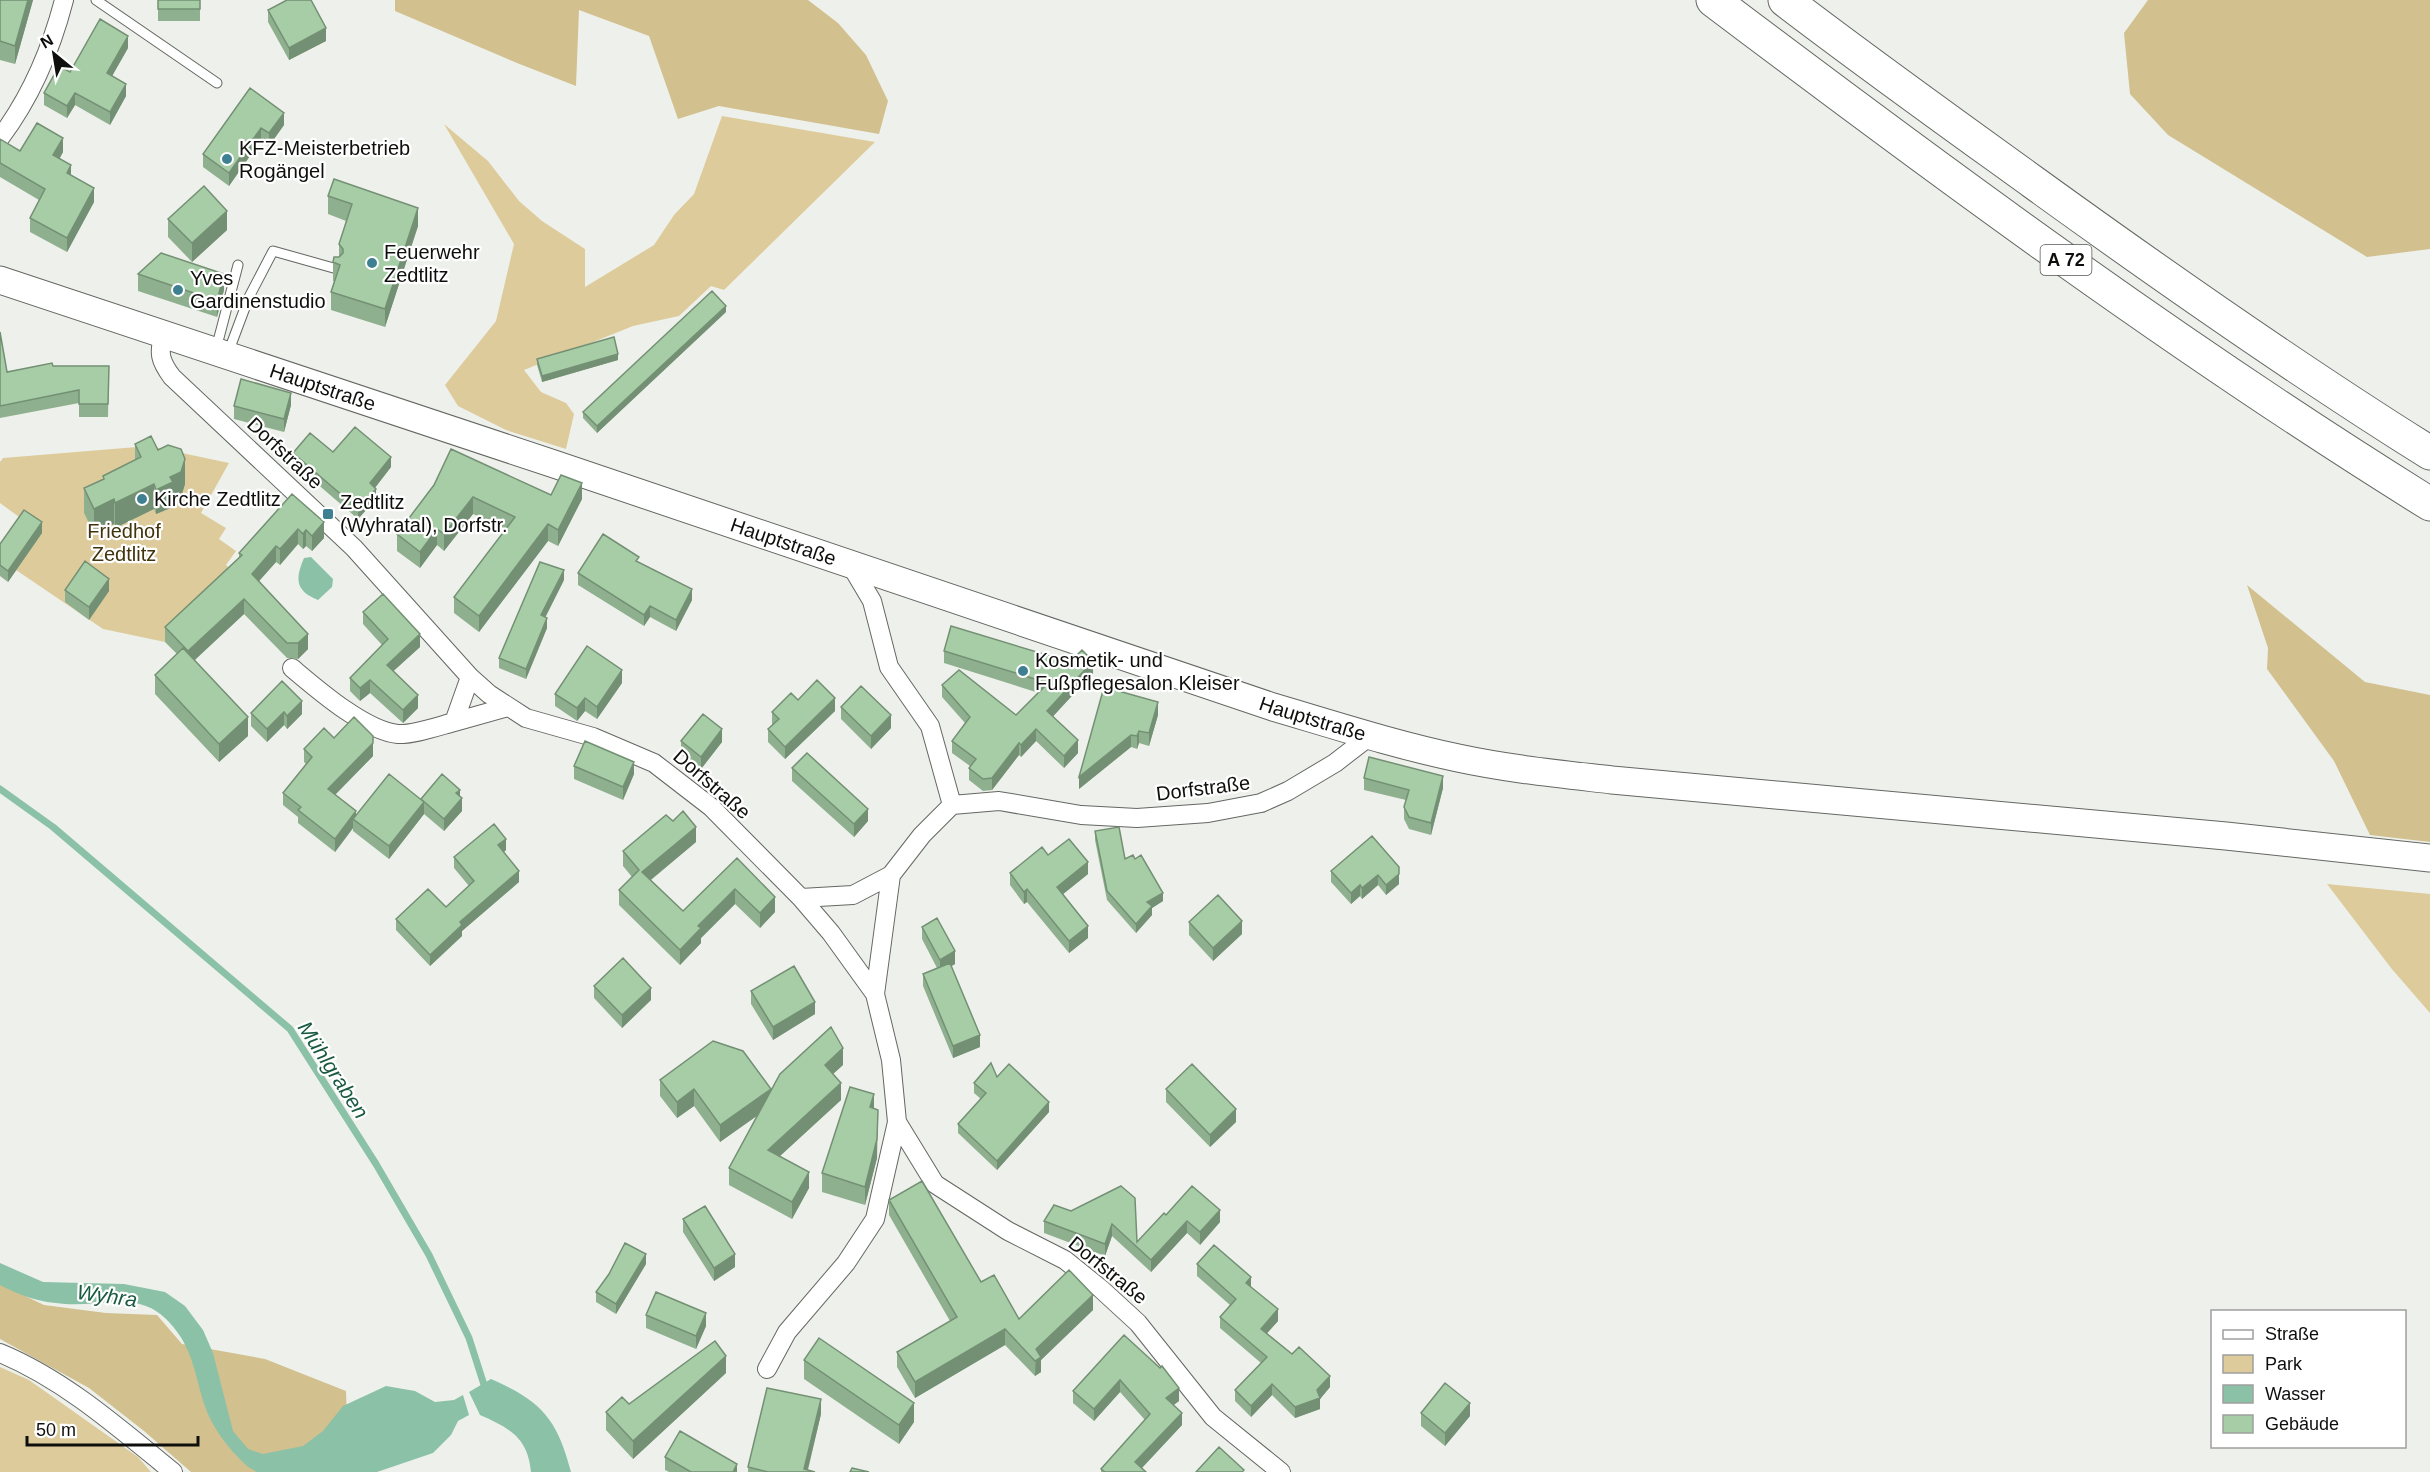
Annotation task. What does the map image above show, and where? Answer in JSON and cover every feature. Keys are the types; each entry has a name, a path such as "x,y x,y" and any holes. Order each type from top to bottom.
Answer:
{"highway":[{"name":"A 72","path":"1713,0 1829,88 2120,299 2430,504"},
{"name":"A 72","path":"1785,0 1855,54 2151,267 2430,453"}],"main road":[{"name":"Hauptstraße","path":"0,280 1273,707 1370,736 1457,758 1518,770 1576,776 2202,834 2430,858"}],"street":[{"path":"0,138 17,115 53,42 64,0"},
{"name":"Dorfstraße","path":"164,334 159,352 161,364 172,377 354,549 470,677 489,694 526,718 593,737 654,763 711,807 801,898 831,933 875,994"},
{"path":"801,898 853,895 891,875 922,835 952,805 930,726 889,667 872,602 850,564"},
{"path":"292,668 336,704 373,725 399,734 508,707"},
{"path":"454,722 470,677"},
{"name":"Dorfstraße","path":"952,805 999,801 1081,815 1137,819 1208,813 1261,804 1335,763 1370,736"},
{"name":"Dorfstraße","path":"768,1369 787,1332 846,1263 875,1219 897,1122 891,1059 875,994 891,875"},
{"name":"Dorfstraße","path":"897,1122 935,1184 1008,1231 1065,1260 1101,1289 1138,1323 1212,1417 1281,1472"},
{"path":"0,1353 19,1361 87,1403 173,1472"}],"lane":[{"path":"96,0 217,83"},
{"path":"221,353 273,251 337,269"},
{"path":"221,353 238,265"}],"green space":[{"path":"722,116 875,142 724,290 711,286 679,316 633,326 524,370 541,392 566,403 574,414 566,449 506,430 458,406 445,385 496,321 514,244 444,124 488,161 519,201 542,221 585,249 585,287 654,245 674,215 694,194"},
{"name":"Friedhof Zedtlitz","path":"149,446 229,463 201,513 226,528 219,539 236,551 226,565 237,575 165,642 103,629 16,570 41,533 0,503 0,462 3,458"},
{"path":"2327,884 2430,894 2430,1013 2391,968"},
{"path":"0,1367 29,1380 138,1457 151,1472 0,1472"}],"shaded area":[{"path":"395,0 808,0 838,23 866,55 888,101 879,134 719,106 678,119 649,36 579,10 576,86 395,11"},
{"path":"2148,0 2430,0 2430,249 2367,257 2168,135 2130,94 2124,33"},
{"path":"2247,585 2365,682 2430,695 2430,842 2370,835 2334,761 2267,669 2268,648"},
{"path":"0,1284 44,1305 106,1313 157,1315 182,1344 265,1359 346,1391 347,1419 264,1472 191,1472 89,1388 0,1339"}],"water":[{"path":"311,557 333,579 332,587 318,600 305,593 298,578 304,558"},
{"name":"Wyhra","path":"0,1263 43,1282 124,1284 165,1292 185,1306 203,1330 213,1353 233,1431 248,1449 263,1454 303,1446 323,1431 343,1406 386,1386 415,1391 435,1402 454,1400 463,1395 469,1415 458,1421 451,1435 433,1453 377,1472 257,1472 241,1461 211,1421 189,1353 178,1332 157,1312 132,1303 65,1304 31,1298 0,1285"},
{"path":"491,1379 523,1395 545,1414 560,1438 571,1472 531,1472 526,1450 515,1435 500,1424 480,1415 469,1392"}],"building":[{"path":"0,0 28,0 15,46 0,41"},
{"path":"158,0 200,0 200,9 158,9"},
{"path":"287,0 311,0 326,28 289,48 268,10"},
{"path":"100,19 128,36 107,73 126,84 110,112 75,93 67,106 44,93 59,66 70,72"},
{"path":"250,88 284,113 269,133 261,128 229,173 203,154"},
{"path":"37,123 63,138 53,155 71,165 67,173 94,188 67,238 30,218 45,189 0,163 0,139 20,151"},
{"name":"Feuerwehr Zedtlitz","path":"334,179 418,208 385,309 331,292 340,265 333,262 334,257 339,257 343,253 339,244 352,204 328,196"},
{"path":"204,186 227,211 192,243 168,219"},
{"path":"161,253 224,274 217,301 138,274"},
{"path":"712,291 726,306 597,426 583,412"},
{"path":"0,332 7,372 52,363 53,366 109,366 108,404 79,404 79,390 0,406"},
{"path":"614,337 618,354 542,376 537,359"},
{"path":"241,379 291,393 284,419 234,406"},
{"path":"355,427 391,457 370,483 376,489 358,509 293,453 310,433 333,452"},
{"path":"151,436 158,450 168,445 181,449 185,459 181,472 170,477 173,482 156,490 154,484 115,503 114,499 94,509 84,488 141,457 135,444"},
{"path":"451,449 551,495 561,475 582,483 558,530 548,524 479,616 454,597 515,517 473,497 444,534 437,529 420,552 397,534 434,485"},
{"path":"292,494 324,522 312,536 306,530 303,534 298,529 280,549 276,546 252,574 308,634 298,643 287,643 244,599 188,651 165,627 242,555 239,553"},
{"path":"24,510 42,522 8,571 0,565 0,544"},
{"path":"603,534 639,557 636,561 692,589 676,620 650,606 644,615 578,573"},
{"path":"85,561 109,579 89,607 65,590"},
{"path":"540,562 564,570 541,615 547,618 526,669 499,658"},
{"path":"383,594 420,634 387,665 418,695 403,710 370,680 360,688 350,678 388,639 363,612"},
{"path":"951,626 1070,662 1082,650 1093,661 1047,711 1078,740 1064,756 1036,729 1021,745 1019,743 992,778 983,779 969,768 976,759 952,741 970,717 942,685 959,670 1016,715 1048,683 944,651"},
{"path":"587,646 622,670 597,707 585,698 577,708 555,694"},
{"path":"183,648 248,717 219,744 155,675"},
{"path":"817,680 835,698 785,747 768,729 779,719 772,712 791,693 798,700"},
{"path":"282,681 302,701 287,716 284,712 267,729 251,713"},
{"path":"861,686 891,715 871,736 841,707"},
{"path":"1104,687 1158,702 1149,733 1139,731 1137,736 1131,735 1079,777"},
{"path":"703,714 722,729 701,757 681,741"},
{"path":"354,717 373,736 373,743 328,789 356,811 335,839 298,810 301,807 283,793 312,757 304,749 324,728 334,738"},
{"path":"585,741 634,762 623,787 574,766"},
{"path":"807,753 868,809 854,824 792,768"},
{"path":"1369,757 1443,776 1431,823 1409,817 1404,807 1409,790 1364,778"},
{"path":"389,774 424,802 389,846 353,819"},
{"path":"442,774 460,790 456,793 462,798 444,819 421,799"},
{"path":"683,811 696,827 642,872 683,911 737,858 775,897 760,913 735,889 698,926 701,928 680,950 619,890 639,870 623,851 666,815 673,821"},
{"path":"494,824 506,839 498,845 519,871 460,922 462,925 430,955 396,919 428,889 446,907 474,881 454,857"},
{"path":"1119,827 1125,859 1133,855 1135,859 1141,855 1163,893 1147,902 1152,906 1136,924 1107,891 1095,831"},
{"path":"1372,836 1399,867 1399,874 1386,885 1378,875 1362,888 1360,885 1351,893 1331,871"},
{"path":"1069,839 1088,862 1057,887 1088,926 1069,941 1027,889 1024,892 1010,873 1042,847 1048,855"},
{"path":"1218,895 1242,921 1213,948 1189,922"},
{"path":"937,918 955,951 940,960 922,927"},
{"path":"623,958 651,988 622,1015 594,986"},
{"path":"950,963 980,1035 953,1046 923,974"},
{"path":"794,966 815,1002 773,1027 751,991"},
{"path":"831,1027 843,1048 825,1065 841,1083 768,1150 809,1172 792,1202 729,1168 780,1074"},
{"path":"713,1041 743,1051 771,1089 720,1125 694,1089 677,1102 660,1080"},
{"path":"991,1063 997,1077 1009,1064 1049,1102 997,1161 958,1124 986,1093 974,1083"},
{"path":"1192,1064 1236,1109 1210,1135 1166,1089"},
{"path":"850,1087 874,1094 870,1107 878,1110 877,1139 865,1187 822,1173"},
{"path":"922,1181 981,1282 994,1275 1019,1319 1069,1270 1093,1295 1036,1349 1041,1357 1035,1361 1005,1329 915,1382 897,1352 957,1317 889,1200"},
{"path":"1121,1186 1135,1198 1137,1242 1192,1186 1220,1210 1200,1232 1187,1221 1151,1260 1112,1224 1105,1244 1044,1221 1054,1205 1071,1211"},
{"path":"705,1206 735,1254 714,1268 683,1219"},
{"path":"625,1243 646,1254 616,1304 596,1292 609,1274"},
{"path":"1214,1245 1251,1277 1246,1283 1278,1309 1261,1329 1292,1354 1299,1347 1330,1376 1317,1390 1320,1398 1295,1407 1272,1384 1251,1406 1235,1390 1267,1357 1220,1317 1236,1299 1197,1264"},
{"path":"656,1292 706,1313 696,1336 646,1315"},
{"path":"1124,1335 1160,1368 1162,1366 1179,1388 1166,1398 1182,1413 1135,1462 1146,1472 1105,1472 1101,1469 1150,1414 1120,1380 1094,1409 1073,1391"},
{"path":"819,1338 914,1403 899,1425 804,1360"},
{"path":"715,1341 726,1356 633,1441 606,1412 622,1397 629,1404"},
{"path":"1445,1383 1470,1403 1445,1433 1421,1413"},
{"path":"767,1388 821,1399 804,1469 815,1472 768,1472 748,1467"},
{"path":"680,1431 737,1464 733,1472 691,1472 665,1457"},
{"path":"1219,1447 1244,1470 1242,1472 1196,1472"},
{"path":"852,1468 869,1472 850,1472"}],"waterway":[{"name":"Mühlgraben","path":"0,789 53,827 290,1029 376,1164 429,1255 469,1338 486,1391"}],"place":[{"name":"KFZ-Meisterbetrieb Rogängel","path":"227,159"},
{"name":"Feuerwehr Zedtlitz","path":"372,263"},
{"name":"Yves Gardinenstudio","path":"178,290"},
{"name":"Kirche Zedtlitz","path":"142,499"},
{"name":"Zedtlitz (Wyhratal), Dorfstr.","path":"328,514"},
{"name":"Kosmetik- und Fußpflegesalon Kleiser","path":"1023,671"}]}
